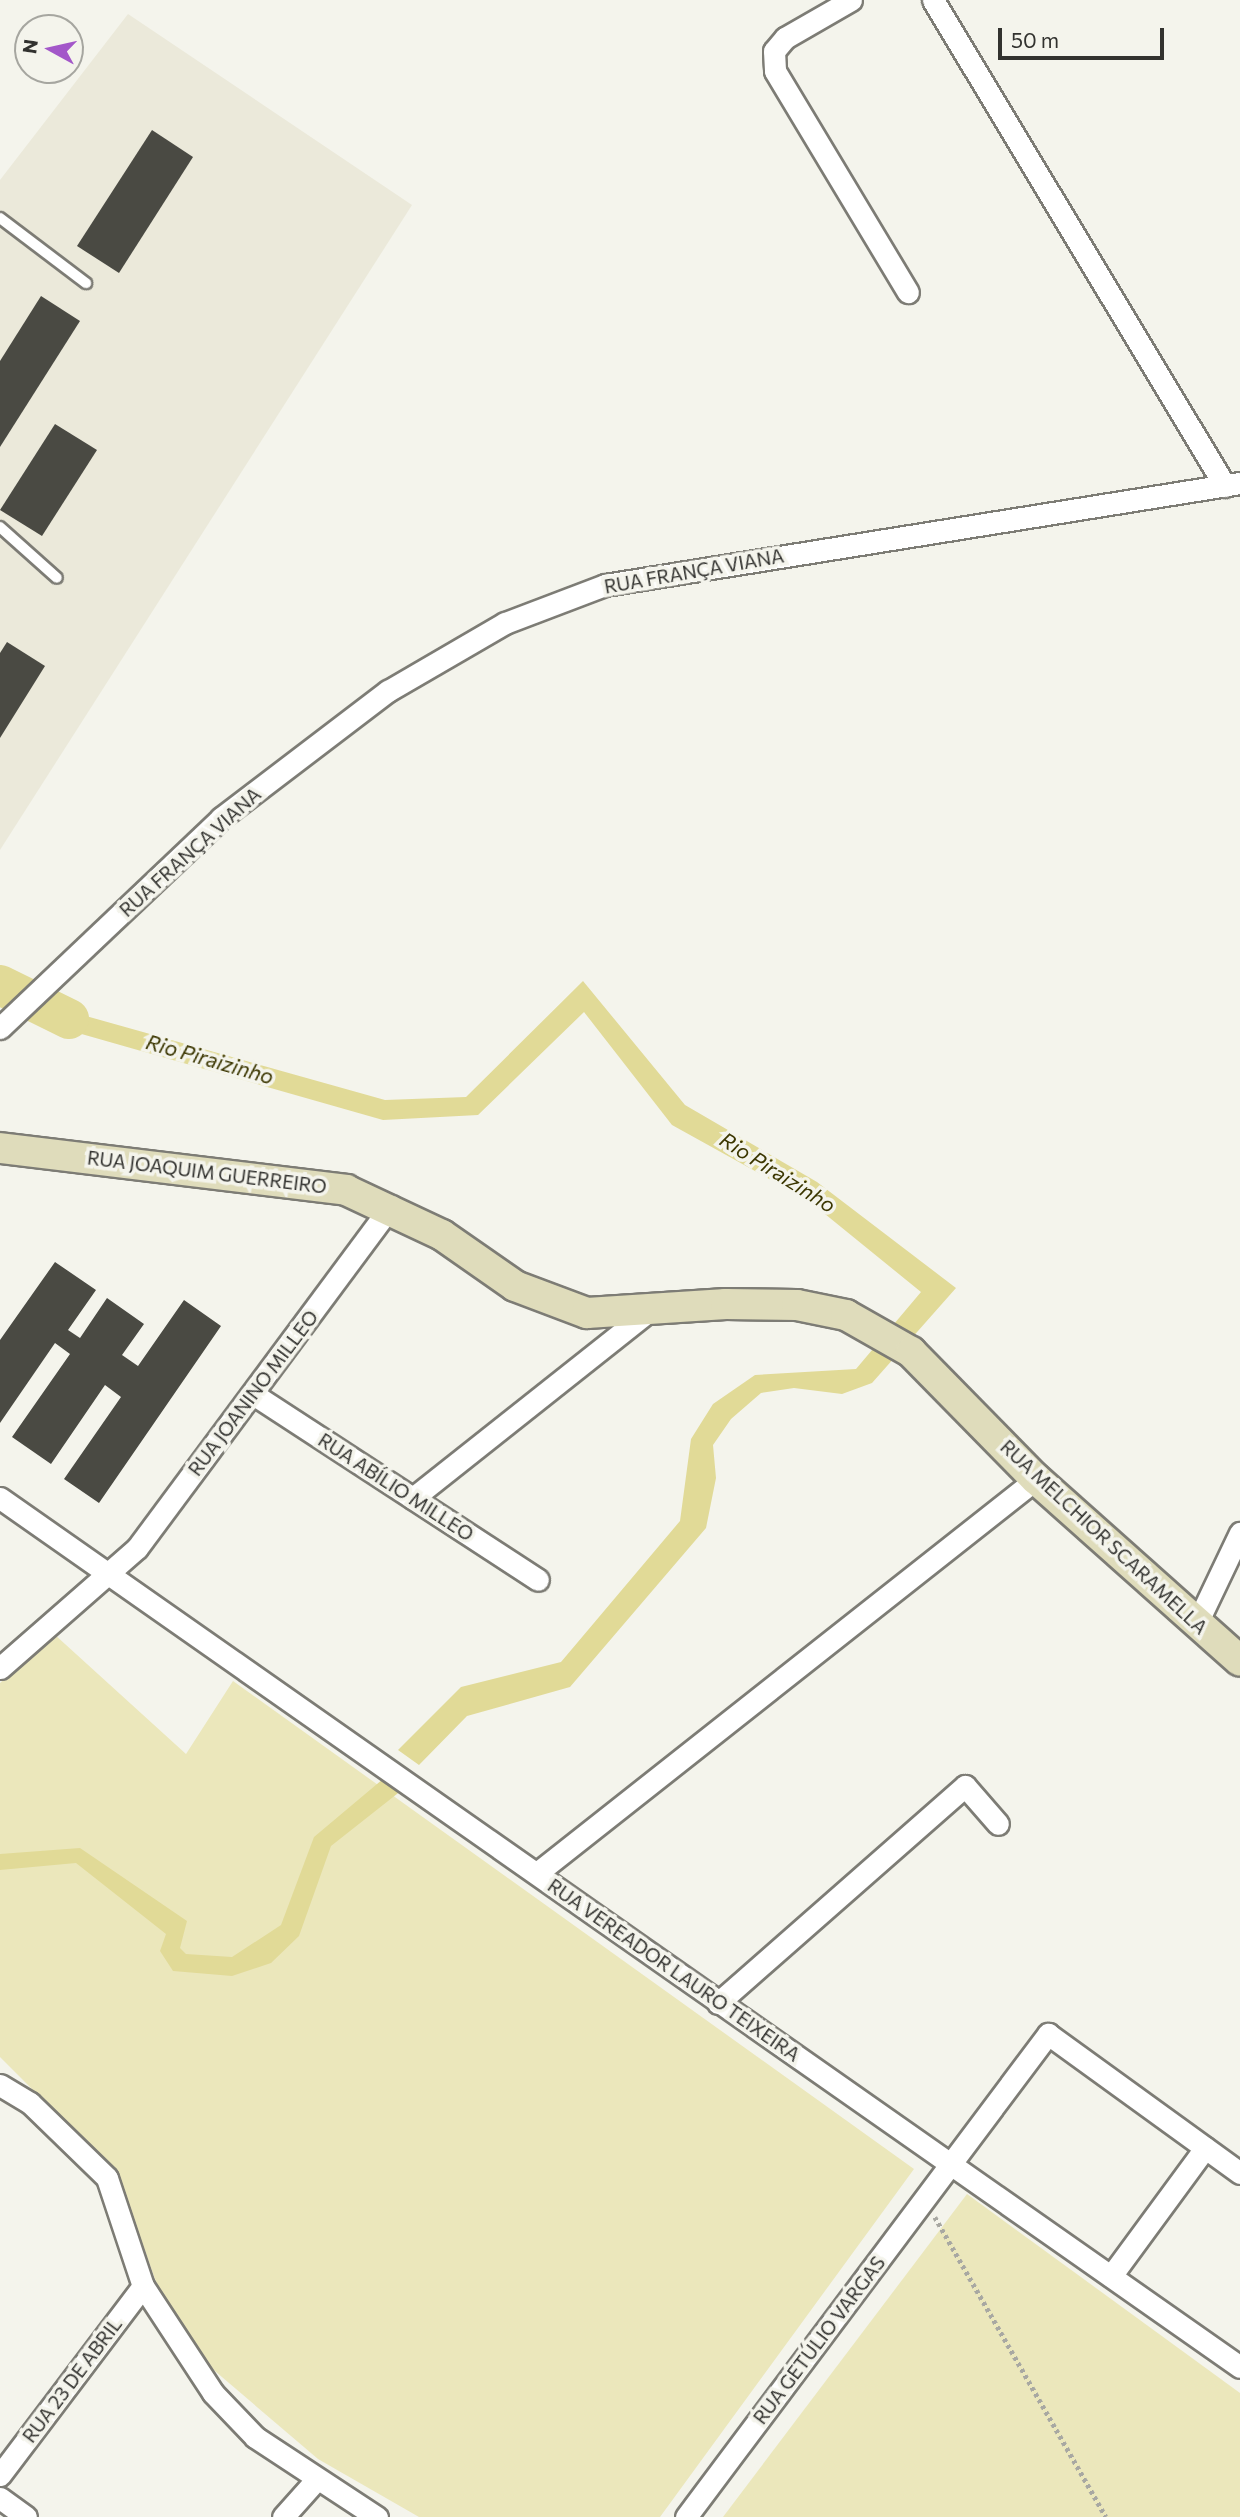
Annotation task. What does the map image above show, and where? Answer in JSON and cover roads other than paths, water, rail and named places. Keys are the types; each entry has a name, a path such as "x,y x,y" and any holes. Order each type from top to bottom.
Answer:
{"street":[{"path":"851,0 785,38 774,51 775,71 908,292"},
{"path":"933,0 1232,485"},
{"name":"RUA FRANÇA VIANA","path":"6,1022 221,818 388,691 505,624 604,585 1232,485"},
{"name":"RUA JOAQUIM GUERREIRO","path":"0,1148 301,1180 391,1206 555,1305 587,1313 797,1305 882,1330"},
{"name":"RUA JOANINO MILLEO","path":"0,1668 137,1548 254,1394 391,1206"},
{"path":"413,1498 648,1312"},
{"name":"RUA MELCHIOR SCARAMELLA","path":"882,1330 911,1352 1036,1479 1240,1661"},
{"name":"RUA ABÍLIO MILLEO","path":"254,1394 538,1580"},
{"path":"537,1873 1036,1479"},
{"name":"RUA VEREADOR LAURO TEIXEIRA","path":"0,1497 1240,2367"},
{"path":"1197,1622 1240,1533"},
{"path":"718,2003 965,1786 998,1824"},
{"name":"RUA GETÚLIO VARGAS","path":"686,2517 925,2198 953,2165 1048,2035 1205,2148"},
{"path":"0,2085 30,2103 107,2178 143,2286 214,2393 255,2437 316,2480 377,2517"},
{"path":"1111,2276 1205,2148 1240,2173"},
{"name":"RUA 23 DE ABRIL","path":"0,2475 143,2286"},
{"path":"283,2517 316,2480"},
{"path":"0,2498 26,2517"}],"lane":[{"path":"0,218 86,283"},
{"path":"0,527 57,579"}],"water":[{"path":"0,966 19,976 0,994"},
{"path":"583,981 685,1105 817,1182 956,1288 872,1383 842,1394 794,1388 761,1393 731,1419 713,1445 716,1478 706,1528 570,1687 467,1716 419,1765 398,1750 461,1687 561,1662 680,1521 691,1439 713,1404 755,1375 856,1369 921,1292 809,1201 672,1125 584,1012 478,1115 383,1120 57,1027 25,1007 35,993 61,1009 385,1100 466,1097"},
{"path":"383,1779 402,1790 331,1846 299,1936 271,1963 232,1976 173,1971 160,1951 166,1934 76,1863 0,1870 0,1854 80,1848 187,1921 180,1948 186,1954 232,1957 281,1925 314,1837"}],"waterway":[{"name":"Rio Piraizinho","path":"0,985 69,1019"}]}
